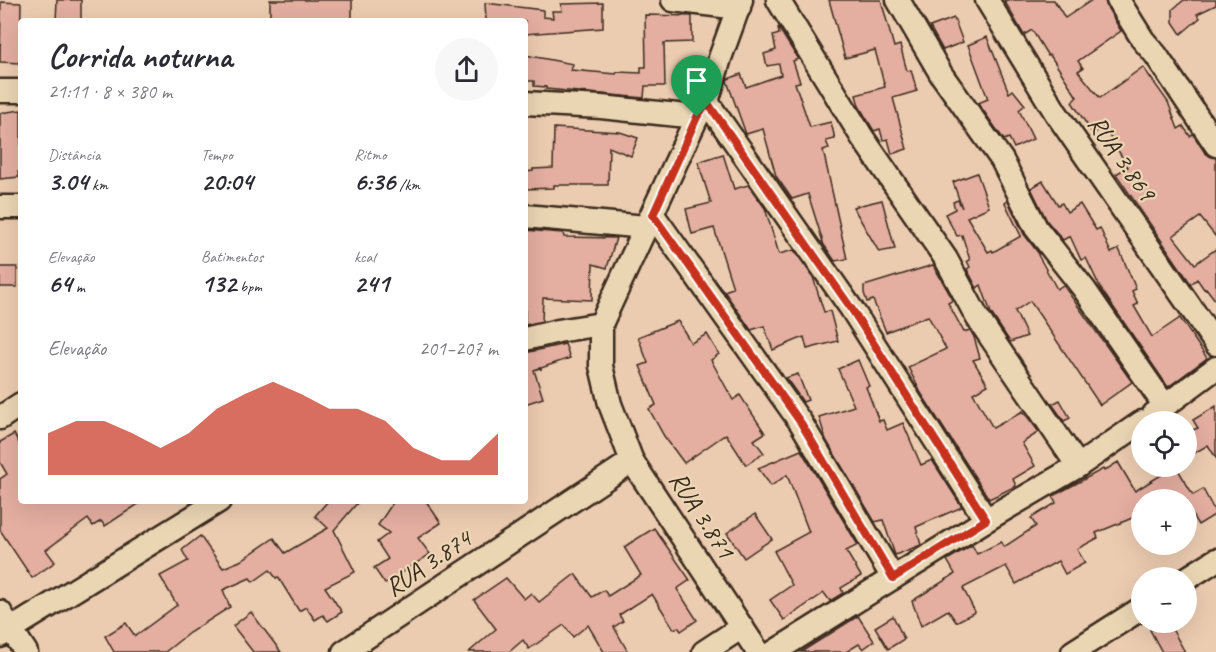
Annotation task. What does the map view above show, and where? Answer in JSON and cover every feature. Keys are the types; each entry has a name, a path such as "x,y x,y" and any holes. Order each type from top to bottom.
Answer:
{"street":[{"path":"528,338 601,324 702,110 740,4 673,0"},
{"path":"778,0 862,137 946,259 976,317 1078,466"},
{"path":"898,0 941,74 1002,160 1036,228 1084,289 1165,406"},
{"name":"RUA 3.869","path":"987,0 1056,113 1216,344"},
{"path":"1118,0 1216,145"},
{"path":"0,91 18,91"},
{"path":"528,103 702,110"},
{"path":"702,110 851,308 986,520"},
{"path":"0,207 18,207"},
{"path":"528,216 649,221"},
{"path":"649,221 801,423 893,578"},
{"name":"RUA 3.871","path":"601,324 601,366 610,404 632,461 758,652"},
{"path":"1158,411 1216,368"},
{"path":"0,418 18,406"},
{"path":"774,652 986,520 1078,466 1131,430"},
{"name":"RUA 3.874","path":"344,652 632,461"},
{"path":"26,652 3,626 214,504"},
{"path":"1197,572 1216,560"},
{"path":"1073,652 1131,615"},
{"path":"704,652 742,627"}],"building":[{"path":"57,0 81,0 81,18 56,18"},
{"path":"270,0 352,0 352,18 270,18"},
{"path":"829,0 881,0 894,47 900,45 907,71 911,70 917,91 893,98 907,149 892,154 888,139 883,140 880,129 874,131 859,106 856,95 885,87 875,50 845,58"},
{"path":"1004,0 1054,0 1065,18 1092,0 1105,0 1121,31 1078,61 1083,68 1078,71 1100,98 1143,67 1168,102 1178,129 1183,126 1190,136 1193,134 1205,153 1216,158 1216,237 1200,217 1173,236 1195,264 1216,249 1216,301 1197,279 1191,284 1116,174 1128,167 1104,127 1093,134 1072,102 1077,97 1050,55 1048,56 1032,30 1024,35"},
{"path":"1184,0 1216,0 1216,5 1197,14 1200,18 1181,34 1173,22 1173,9"},
{"path":"1,2 21,3 21,18 18,18 18,63 0,62"},
{"path":"485,3 543,10 543,17 553,18 552,11 562,11 561,4 603,3 603,28 528,34 528,18 486,18"},
{"path":"645,15 692,16 692,42 664,43 665,86 645,86 644,98 546,89 546,87 534,86 534,81 528,81 528,56 573,64 571,70 616,74 617,72 641,73 641,67 646,67"},
{"path":"954,18 963,42 943,50 930,27"},
{"path":"778,27 798,59 793,61 800,82 795,83 810,127 831,122 835,139 826,141 829,148 823,150 847,259 835,261 822,242 808,194 792,199 776,176 763,129 746,134 727,81 741,74 746,87 781,75 779,64 767,66 764,54 776,50 773,36 779,34"},
{"path":"987,37 1009,93 1013,90 1025,105 1019,110 1033,139 1014,148 1009,138 1004,140 978,103 988,99 968,45"},
{"path":"18,110 18,177 0,179 0,113"},
{"path":"554,128 620,132 638,138 631,156 609,147 608,185 554,185 554,188 528,189 528,172 533,169 553,168"},
{"path":"723,154 734,189 748,185 765,208 779,254 794,250 813,277 824,312 830,311 838,341 807,349 804,337 773,350 764,326 751,330 724,291 733,288 714,228 692,234 686,209 711,203 698,162"},
{"path":"977,173 989,207 967,217 988,252 992,250 993,252 1021,236 1005,203 1008,201 1024,234 1039,254 1057,289 1063,285 1132,382 1100,405 1030,301 1015,311 1027,336 1010,342 991,313 981,285 977,288 967,269 970,267 967,261 970,260 962,235 957,236 945,214 955,209 953,202 958,200 962,208 953,182"},
{"path":"1043,181 1058,205 1062,203 1067,212 1080,204 1096,230 1100,228 1111,253 1119,249 1136,289 1132,291 1138,304 1134,306 1152,337 1180,318 1207,358 1168,387 1101,289 1086,258 1081,260 1070,236 1063,240 1047,221 1031,188"},
{"path":"882,200 895,249 879,252 853,207"},
{"path":"528,230 563,233 564,237 616,238 607,268 593,264 592,300 543,298 542,321 528,324"},
{"path":"933,265 953,300 948,303 964,332 970,330 974,337 980,358 973,360 988,385 973,393 993,428 1023,411 1039,432 1022,443 1035,466 1013,479 1016,486 989,499 921,393 908,367 946,349 928,316 886,332 873,300 867,302 864,293 864,286"},
{"path":"0,267 17,267 17,287 0,287"},
{"path":"678,321 691,343 707,334 719,354 711,360 733,400 740,395 765,433 754,440 764,453 746,465 726,434 684,463 664,436 649,409 656,405 640,366 648,363 638,337"},
{"path":"565,344 570,358 541,368 541,370 540,368 534,370 543,398 528,403 528,352"},
{"path":"858,360 869,386 866,387 879,421 883,420 887,430 903,423 921,465 932,460 962,507 916,527 921,545 895,555 883,520 875,522 826,440 819,417 854,406 838,369"},
{"path":"798,374 808,400 803,402 786,378"},
{"path":"1060,400 1070,418 1064,421 1052,404"},
{"path":"1216,406 1216,458 1208,445 1197,452 1197,418"},
{"path":"14,434 18,441 18,504 138,504 105,526 101,521 93,526 88,519 46,550 55,562 32,578 0,530 0,479 7,474 0,462 0,442"},
{"path":"801,450 858,545 846,551 861,576 841,588 843,593 830,601 824,593 784,620 770,600 792,585 774,551 809,532 787,475 771,486 758,468"},
{"path":"1118,462 1134,489 1131,489 1131,519 1096,533 1098,538 1077,549 1085,563 1065,574 1058,561 1016,584 1006,566 963,588 975,612 956,622 948,610 921,626 912,601 955,574 947,560 972,545 977,554 1001,542 1004,547 1036,526 1031,518 1056,503 1053,496 1103,469 1104,471"},
{"path":"1158,477 1182,477 1189,489 1138,489"},
{"path":"1203,489 1216,514 1198,525 1197,493"},
{"path":"325,504 356,504 334,530 355,572 325,587 342,612 328,621 323,615 315,620 306,607 299,611 278,577 276,578 270,570 253,582 250,578 223,590 230,607 189,633 165,652 114,652 105,636 126,623 135,636 177,605 160,576 188,561 182,550 200,536 223,568 240,561 274,538 285,553 328,528 315,516"},
{"path":"392,504 428,504 441,523 418,538 430,554 385,584 374,568 388,559 377,542 389,533 378,525"},
{"path":"755,514 772,539 744,558 727,533"},
{"path":"654,528 690,580 677,589 697,620 681,631 678,627 674,629 652,594 619,615 623,621 614,627 628,652 604,652 588,625 573,637 564,625 529,649 523,640 509,652 469,652 496,629 474,600 506,578 524,599 531,593 539,602 575,574 592,597 604,590 608,596 641,575 624,547"},
{"path":"251,612 281,652 253,652 233,626"},
{"path":"858,616 874,641 863,649 859,644 846,652 801,652"},
{"path":"893,616 904,639 888,649 875,627"},
{"path":"1152,633 1174,633 1185,652 1162,652"}],"route":[{"path":"707,102 851,308 986,520 893,578 801,423 653,215 697,117 707,102"}]}
